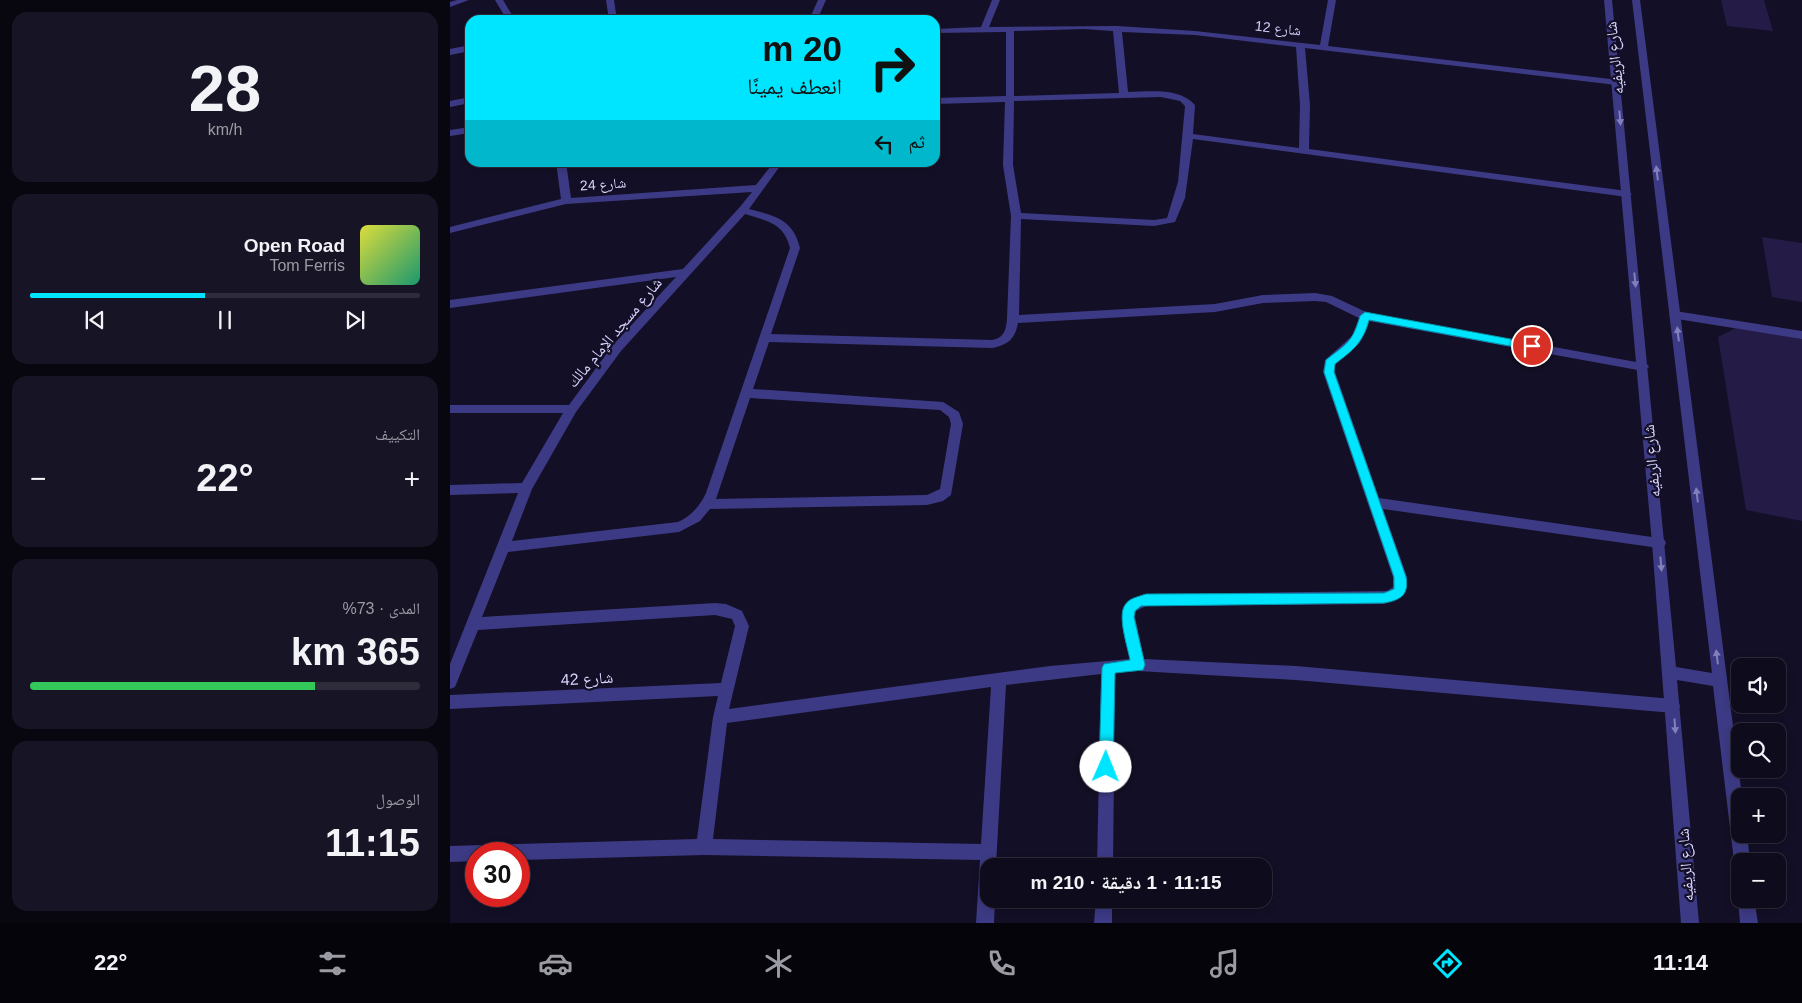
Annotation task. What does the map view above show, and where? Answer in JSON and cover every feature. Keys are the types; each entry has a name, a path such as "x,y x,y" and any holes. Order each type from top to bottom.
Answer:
{"street":[{"path":"450,5 465,0"},
{"path":"499,0 508,15"},
{"path":"610,0 612,15"},
{"path":"815,15 822,0"},
{"path":"984,29 996,0"},
{"path":"1324,46 1332,0"},
{"name":"شارع الريفيه","path":"1608,0 1659,543 1690,923"},
{"name":"شارع الريفيه","path":"1636,0 1741,853"},
{"path":"765,338 992,344 1002,343 1008,339 1013,319 1016,216 1008,165 1010,28"},
{"name":"شارع 12","path":"940,31 1010,28 1117,28 1195,33 1324,46 1616,82"},
{"path":"1117,28 1124,96"},
{"path":"1300,44 1305,105 1304,151"},
{"path":"450,52 465,49"},
{"path":"940,101 1160,94 1183,99 1190,105 1190,136 1178,206 1171,220 1154,223 1016,216"},
{"path":"450,104 465,101"},
{"path":"450,133 465,131"},
{"path":"1190,136 1627,194"},
{"path":"561,167 566,201"},
{"name":"شارع مسجد الإمام مالك","path":"450,682 526,488 572,409 617,348 743,210 776,167"},
{"name":"شارع 24","path":"450,230 566,201 761,188"},
{"path":"503,547 679,527 692,522 707,504 795,248 794,238 789,230 780,222 743,210"},
{"path":"450,304 686,272"},
{"path":"1013,319 1215,308 1263,299 1315,297 1328,299 1365,316 1643,367"},
{"path":"1675,315 1802,335"},
{"path":"1138,665 1128,617 1130,608 1137,602 1146,600 1384,598 1393,596 1398,592 1401,586 1400,577 1329,372 1329,363 1354,343 1360,333 1365,316"},
{"path":"707,504 927,500 938,497 946,491 956,424 955,415 943,406 746,393"},
{"path":"450,409 572,409"},
{"path":"450,490 526,488"},
{"path":"1374,502 1659,543"},
{"path":"472,624 715,609 726,610 737,615 742,626 720,717 704,848"},
{"path":"720,717 1050,672 1138,665 1296,673 1673,706"},
{"path":"1104,858 1108,668"},
{"path":"1670,672 1720,681"},
{"path":"985,923 999,680"},
{"name":"شارع 42","path":"450,702 727,689"},
{"path":"450,854 704,848 989,852"},
{"path":"1104,908 1104,923"},
{"path":"1747,908 1749,923"}],"building":[{"path":"1721,0 1764,0 1773,31 1727,26"},
{"path":"1762,237 1802,243 1802,302 1772,297"},
{"path":"1736,328 1802,338 1802,521 1746,510 1718,337"}],"route":[{"path":"1106,767 1108,668 1138,665 1128,617 1130,608 1137,602 1146,600 1384,598 1393,596 1398,592 1401,586 1400,577 1329,372 1329,363 1354,343 1360,333 1365,316 1532,346"}]}
